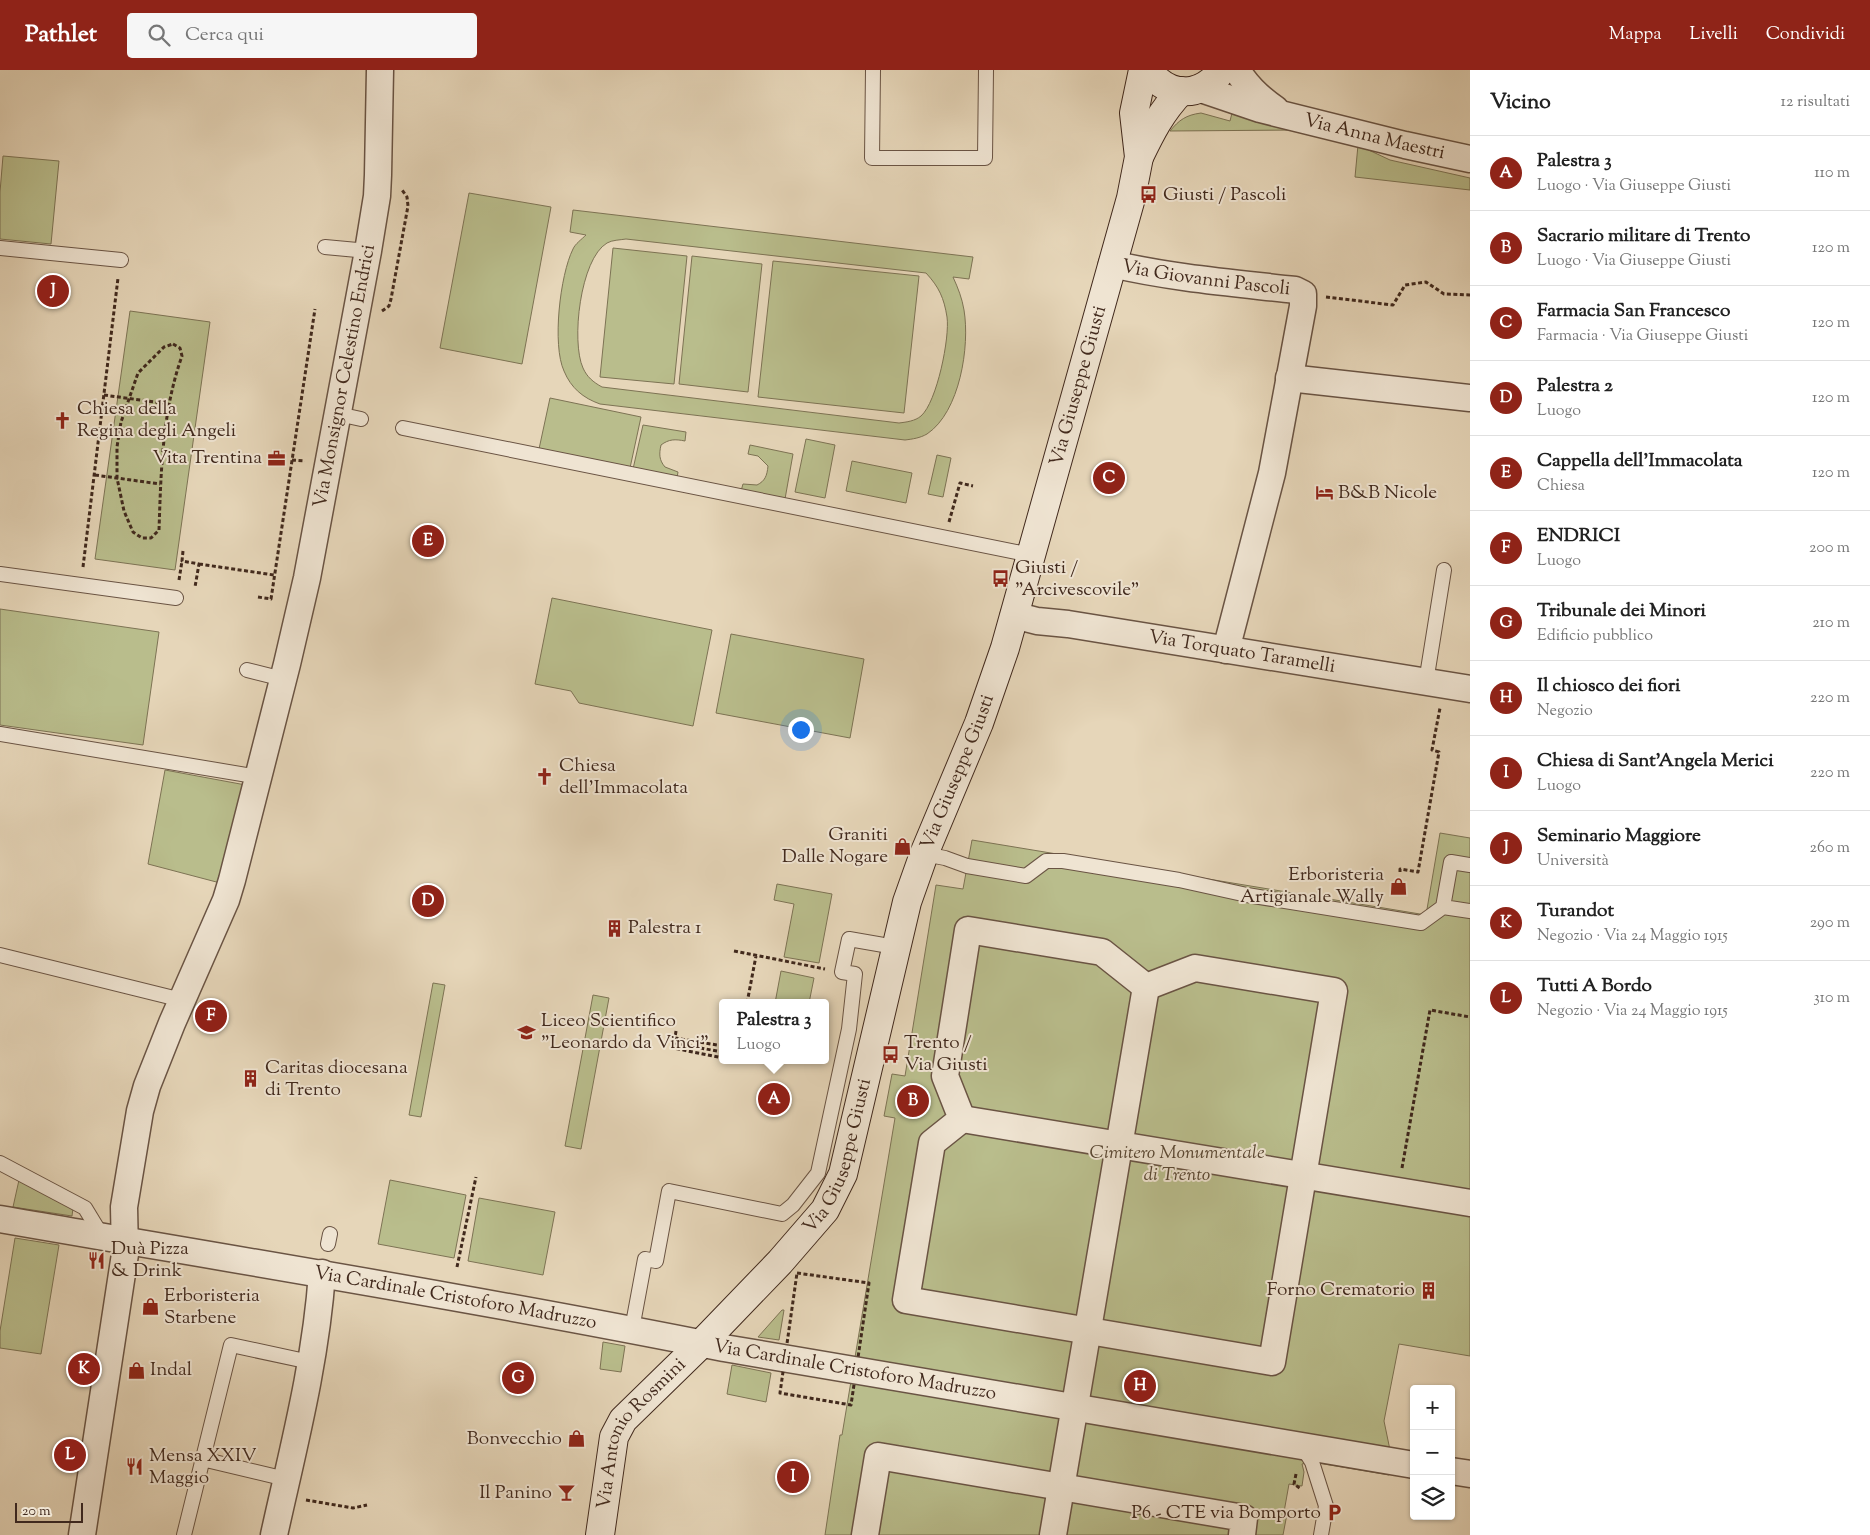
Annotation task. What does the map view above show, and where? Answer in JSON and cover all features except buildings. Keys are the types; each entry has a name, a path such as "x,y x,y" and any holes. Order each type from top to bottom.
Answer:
{"street":[{"name":"Via Monsignor Celestino Endrici","path":"82,1535 125,1254 114,1239 124,1207 140,1111 147,1086 228,894 259,777 307,578 350,417 368,251 376,203 380,70"},
{"name":"Via Giuseppe Giusti","path":"1139,157 1134,114 1143,70"},
{"path":"1148,70 1162,85 1190,90"},
{"name":"Via Giuseppe Giusti","path":"702,1344 780,1262 825,1210 843,1174 907,902 924,854 979,723 997,673 1131,198 1139,157 1156,121 1166,107 1190,90 1213,80 1222,70"},
{"name":"Via Anna Maestri","path":"1237,70 1258,97 1279,113"},
{"name":"Via Anna Maestri","path":"1190,90 1405,145 1470,159"},
{"name":"Via Giovanni Pascoli","path":"1112,264 1133,269 1223,282 1295,290 1303,294 1303,306 1272,473 1226,650"},
{"path":"1289,378 1470,398"},
{"name":"Via Torquato Taramelli","path":"1014,615 1037,621 1068,624 1470,689"},
{"path":"962,1119 945,1076 968,930 1102,952 1146,987"},
{"path":"1146,987 1195,968 1334,991 1303,1176 1272,1362 906,1300 932,1143 962,1119 1303,1176 1470,1203"},
{"path":"1053,1535 1146,987"},
{"name":"Via Cardinale Cristoforo Madruzzo","path":"0,1219 114,1239 324,1267 702,1344 1410,1464"},
{"path":"274,1535 293,1489 324,1267"},
{"name":"Via Antonio Rosmini","path":"600,1535 612,1446 618,1428 623,1420 702,1344"},
{"path":"865,1535 878,1456 1244,1518 1242,1535"},
{"path":"1455,1472 1470,1474"}],"lane":[{"path":"873,70 872,158 986,158 986,70"},
{"path":"325,247 368,251"},
{"path":"0,248 121,260"},
{"path":"403,428 1031,555"},
{"path":"1435,683 1444,570"},
{"path":"0,574 176,598"},
{"path":"247,670 283,679"},
{"path":"0,734 259,777"},
{"path":"924,854 945,858 967,866 1026,876 1046,861 1063,861 1178,880 1247,895 1421,923 1444,907 1470,911"},
{"path":"1444,907 1450,862 1470,865"},
{"path":"632,1329 645,1259 656,1261 669,1191 782,1214 793,1205 818,1173 849,1029 855,974 842,972 849,939 895,948"},
{"path":"0,955 182,1000"},
{"path":"0,1163 85,1208 114,1239"},
{"path":"184,1535 231,1345 310,1362"},
{"path":"1301,1445 1312,1462 1326,1506 1321,1535"},
{"path":"202,1459 293,1489"}],"path":[{"path":"81,585 118,278"},
{"path":"1303,294 1393,305 1405,285 1426,282 1444,294 1470,296"},
{"path":"258,597 271,599 315,308"},
{"path":"173,344 180,348 182,356 169,404 163,441 159,530 152,538 142,538 133,532 124,511 117,478 117,448 121,422 129,398 138,373 164,347 173,344"},
{"path":"104,395 169,404"},
{"path":"292,460 301,461"},
{"path":"94,475 160,484"},
{"path":"924,534 926,524 944,527 949,524 960,482 973,486"},
{"path":"180,572 183,551"},
{"path":"182,561 274,575"},
{"path":"195,587 199,564"},
{"path":"1400,872 1400,869 1418,872 1439,752 1432,750 1435,683"},
{"path":"734,951 842,972"},
{"path":"748,999 756,956"},
{"path":"1398,1191 1430,1010 1470,1017"},
{"path":"676,1031 675,1038 719,1045"},
{"path":"719,1051 674,1043 673,1048 719,1057"},
{"path":"457,1267 476,1177"},
{"path":"293,1489 353,1508 367,1505"}],"green space":[{"path":"1201,113 1230,121 1232,113 1298,130 1170,131 1183,119"},
{"path":"1358,145 1390,160 1470,178 1470,190 1355,177"},
{"path":"3,156 59,161 51,244 0,239 0,192"},
{"path":"469,193 551,207 522,364 440,348"},
{"path":"573,210 973,257 969,279 953,277 962,301 965,325 964,359 955,395 948,410 938,424 927,434 905,440 594,402 574,387 564,371 560,359 558,328 564,275 574,247 586,235 570,232","holes":["626,239 926,273 938,288 944,304 947,317 946,339 937,384 927,409 921,416 911,421 899,423 602,387 586,374 579,356 578,321 584,283 590,266 598,252 611,241"]},
{"path":"613,248 687,256 674,384 600,377"},
{"path":"692,256 762,264 748,392 679,384"},
{"path":"773,261 919,276 904,413 758,397"},
{"path":"130,311 210,322 175,570 95,559"},
{"path":"550,398 641,417 630,468 539,449"},
{"path":"643,425 686,432 685,441 669,441 661,445 660,448 662,462 665,467 678,472 677,478 633,469"},
{"path":"806,439 835,445 825,498 795,492"},
{"path":"750,445 793,454 785,499 741,491 743,484 757,485 764,480 767,473 768,466 758,456 748,454"},
{"path":"937,455 951,458 943,497 928,494"},
{"path":"852,461 912,473 906,503 846,491"},
{"path":"552,598 712,630 693,726 579,703 571,691 535,684"},
{"path":"0,609 159,632 143,745 0,725"},
{"path":"731,634 864,659 850,738 716,713"},
{"path":"165,770 251,786 224,884 148,864"},
{"name":"Cimitero Monumentale di Trento","path":"1440,833 1470,838 1470,1356 1399,1344 1384,1421 1390,1450 1389,1475 1312,1462 1302,1464 1304,1472 1302,1486 1289,1484 1284,1512 1287,1514 1283,1535 825,1535 840,1435 842,1435 895,1118 884,1116 892,1074 905,1076 936,885 963,889 972,840 1426,915"},
{"path":"777,884 832,894 819,963 784,957 794,904 774,900"},
{"path":"781,971 814,978 810,999 776,999"},
{"path":"433,983 445,985 421,1117 409,1115"},
{"path":"593,995 609,998 581,1149 565,1146"},
{"path":"19,1180 73,1208 72,1216 13,1207"},
{"path":"390,1180 466,1195 454,1258 378,1244"},
{"path":"479,1198 555,1212 543,1275 468,1261"},
{"path":"15,1238 59,1245 41,1354 0,1348 0,1331"},
{"path":"784,1310 779,1340 758,1337"},
{"path":"603,1342 625,1346 621,1372 600,1369"},
{"path":"732,1365 771,1373 766,1402 727,1394"}],"place":[{"name":"Giusti / Pascoli","path":"1149,195"},
{"name":"Seminario Maggiore","path":"53,291"},
{"name":"Chiesa della Regina degli Angeli","path":"63,420"},
{"name":"Vita Trentina","path":"276,458"},
{"name":"Farmacia San Francesco","path":"1109,478"},
{"name":"B&B Nicole","path":"1324,493"},
{"name":"Cappella dell'Immacolata","path":"428,541"},
{"name":"Giusti / \"Arcivescovile\"","path":"1001,579"},
{"name":"Chiesa dell'Immacolata","path":"545,777"},
{"name":"Graniti Dalle Nogare","path":"902,846"},
{"name":"Erboristeria Artigianale Wally","path":"1398,886"},
{"name":"Palestra 2","path":"428,901"},
{"name":"Palestra 1","path":"614,928"},
{"name":"ENDRICI","path":"211,1016"},
{"name":"Liceo Scientifico \"Leonardo da Vinci\"","path":"527,1032"},
{"name":"Trento / Via Giusti","path":"890,1054"},
{"name":"Caritas diocesana di Trento","path":"251,1079"},
{"name":"Palestra 3","path":"774,1099"},
{"name":"Sacrario militare di Trento","path":"913,1101"},
{"name":"Duà Pizza & Drink","path":"97,1260"},
{"name":"Forno Crematorio","path":"1429,1290"},
{"name":"Erboristeria Starbene","path":"150,1307"},
{"name":"Turandot","path":"84,1369"},
{"name":"Indal","path":"136,1370"},
{"name":"Tribunale dei Minori","path":"518,1378"},
{"name":"Il chiosco dei fiori","path":"1140,1386"},
{"name":"Bonvecchio","path":"576,1439"},
{"name":"Tutti A Bordo","path":"70,1455"},
{"name":"Mensa XXIV Maggio","path":"135,1467"},
{"name":"Chiesa di Sant'Angela Merici","path":"793,1477"},
{"name":"Il Panino","path":"566,1493"},
{"name":"P6 - CTE via Bomporto","path":"1335,1513"}]}
